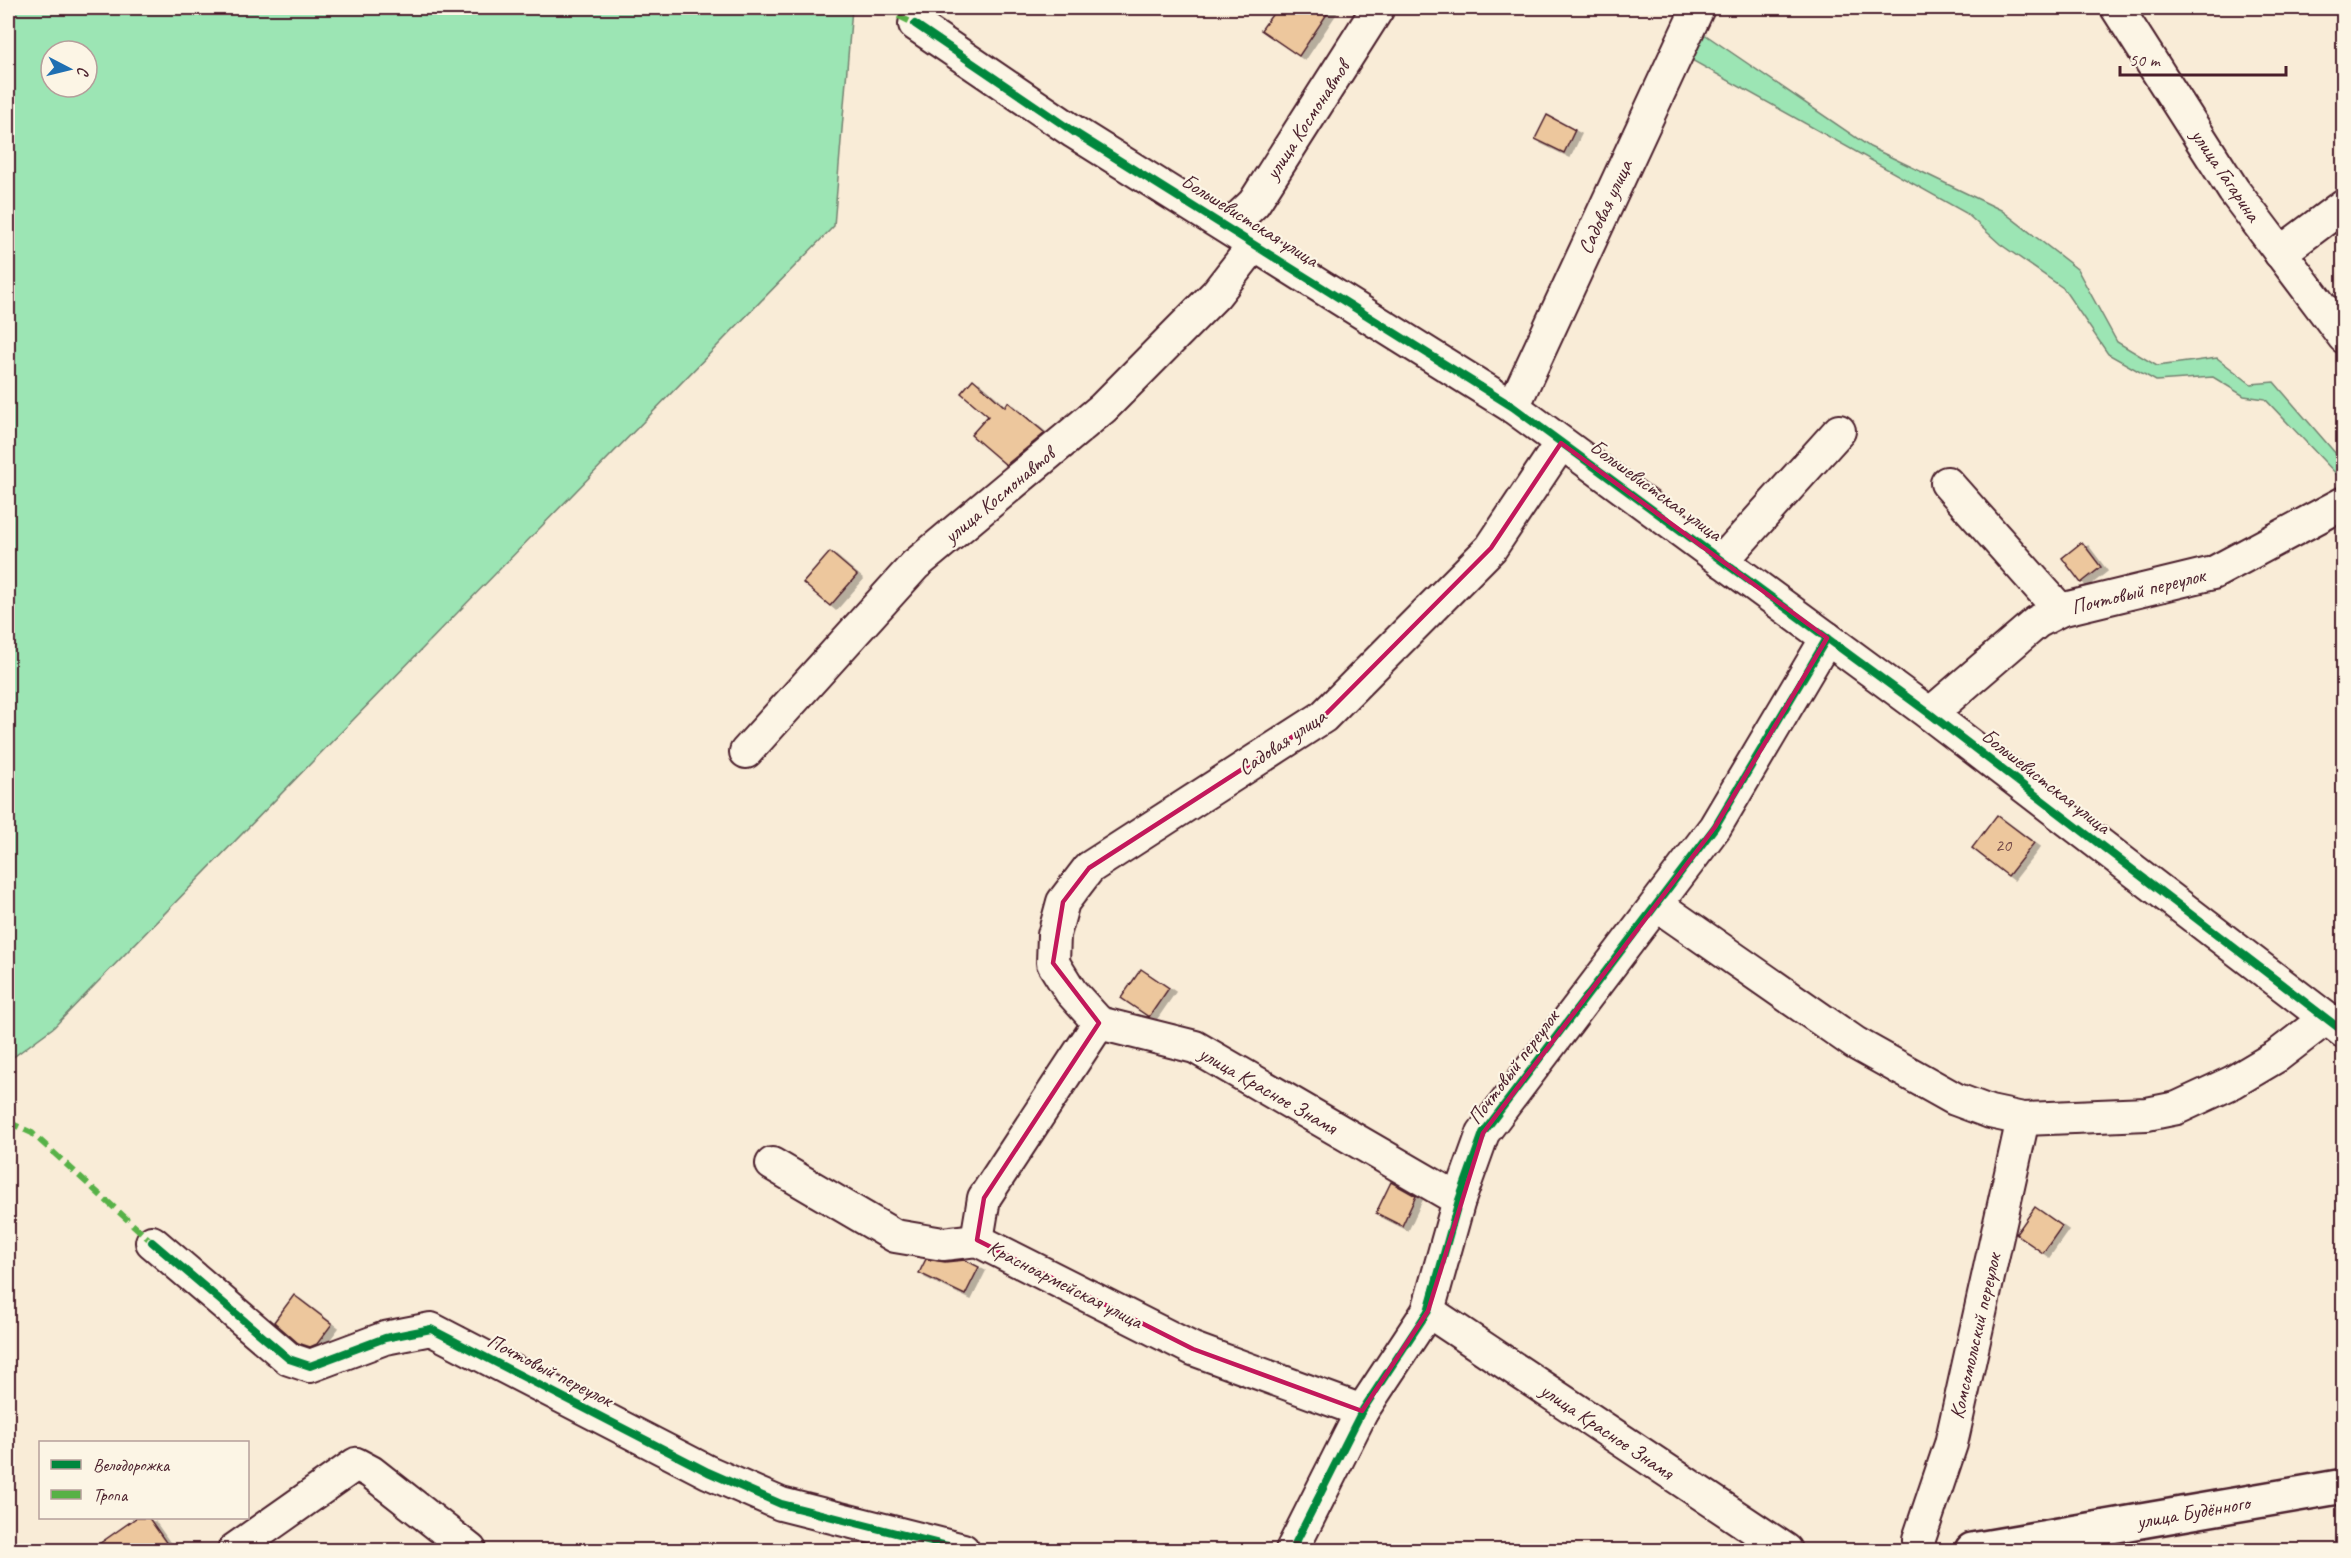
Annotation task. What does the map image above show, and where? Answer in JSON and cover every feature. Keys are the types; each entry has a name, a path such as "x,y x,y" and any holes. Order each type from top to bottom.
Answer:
{"main road":[{"name":"улица Будённого","path":"1972,1551 2343,1486"}],"street":[{"name":"улица Космонавтов","path":"1229,227 1254,202 1378,8"},
{"name":"Садовая улица","path":"1513,407 1698,8"},
{"name":"улица Гагарина","path":"2117,8 2235,191 2343,337"},
{"name":"Большевистская улица","path":"915,24 1074,132 1513,407 1930,714 2334,1025"},
{"path":"2280,253 2343,205"},
{"name":"улица Космонавтов","path":"746,752 915,565 1103,408 1216,294 1255,244"},
{"path":"1722,561 1839,431"},
{"name":"Садовая улица","path":"1099,1023 1071,992 1053,963 1054,935 1063,903 1089,868 1323,717 1491,548 1561,443"},
{"name":"Почтовый переулок","path":"1947,483 2060,610"},
{"name":"Почтовый переулок","path":"1930,714 2037,622 2060,610 2212,573 2343,503"},
{"name":"Почтовый переулок","path":"1292,1551 1362,1411 1428,1311 1459,1200 1484,1132 1715,827 1827,638"},
{"path":"1657,905 1855,1043 1955,1099 1990,1112 2023,1119 2078,1114 2147,1114 2177,1108 2233,1082 2334,1025"},
{"path":"977,1240 984,1198 1099,1023"},
{"name":"улица Красное Знамя","path":"1099,1023 1195,1047 1459,1200"},
{"name":"Комсомольский переулок","path":"1919,1551 1919,1539 1951,1444 2023,1119"},
{"name":"Красноармейская улица","path":"772,1164 895,1236 943,1244 977,1240 1193,1349 1362,1411"},
{"name":"Почтовый переулок","path":"152,1242 289,1359 310,1366 385,1338 431,1329 708,1472 781,1504 963,1551"},
{"name":"улица Красное Знамя","path":"1428,1311 1786,1551"},
{"path":"234,1551 356,1464 371,1472 470,1551"}],"highlighted area":[{"path":"1561,443 1827,638 1715,827 1483,1133 1428,1311 1362,1411 1193,1349 977,1240 984,1198 1099,1023 1053,963 1063,902 1089,868 1323,717 1491,548"}],"green space":[{"path":"8,8 852,8 834,226 54,1027 8,1061"},
{"path":"1697,29 1870,147 2001,210 2077,269 2117,342 2157,366 2217,358 2251,384 2274,382 2343,462 2343,479 2265,399 2244,396 2213,377 2156,381 2108,354 2063,288 2000,244 1966,213 1688,58"}],"building":[{"path":"1277,8 1331,8 1299,56 1261,30"},
{"path":"1547,115 1575,130 1564,153 1535,139"},
{"path":"973,379 1005,407 1008,402 1045,433 1006,465 971,435 988,416 961,393"},
{"path":"2082,542 2101,567 2081,583 2062,558"},
{"path":"830,552 857,575 830,606 803,583"},
{"path":"1997,815 2034,843 2008,876 1972,848"},
{"path":"1141,969 1169,988 1149,1017 1121,998"},
{"path":"1391,1182 1416,1196 1402,1226 1376,1213"},
{"path":"2035,1207 2062,1226 2043,1253 2016,1234"},
{"path":"926,1259 945,1262 965,1260 979,1267 965,1295 919,1273"},
{"path":"294,1295 332,1324 317,1344 310,1347 298,1343 274,1322"},
{"path":"135,1519 150,1519 172,1551 89,1551"}],"marked path":[{"path":"882,8 915,24"},
{"path":"8,1122 32,1133 152,1242"}],"cycle path":[{"path":"915,24 1074,132 1513,407 1930,714 2344,1032"},
{"path":"1292,1550 1362,1411 1428,1311 1459,1200 1483,1133 1715,827 1827,638"},
{"path":"152,1242 289,1359 310,1366 385,1338 431,1329 708,1472 781,1504 963,1550"}]}
